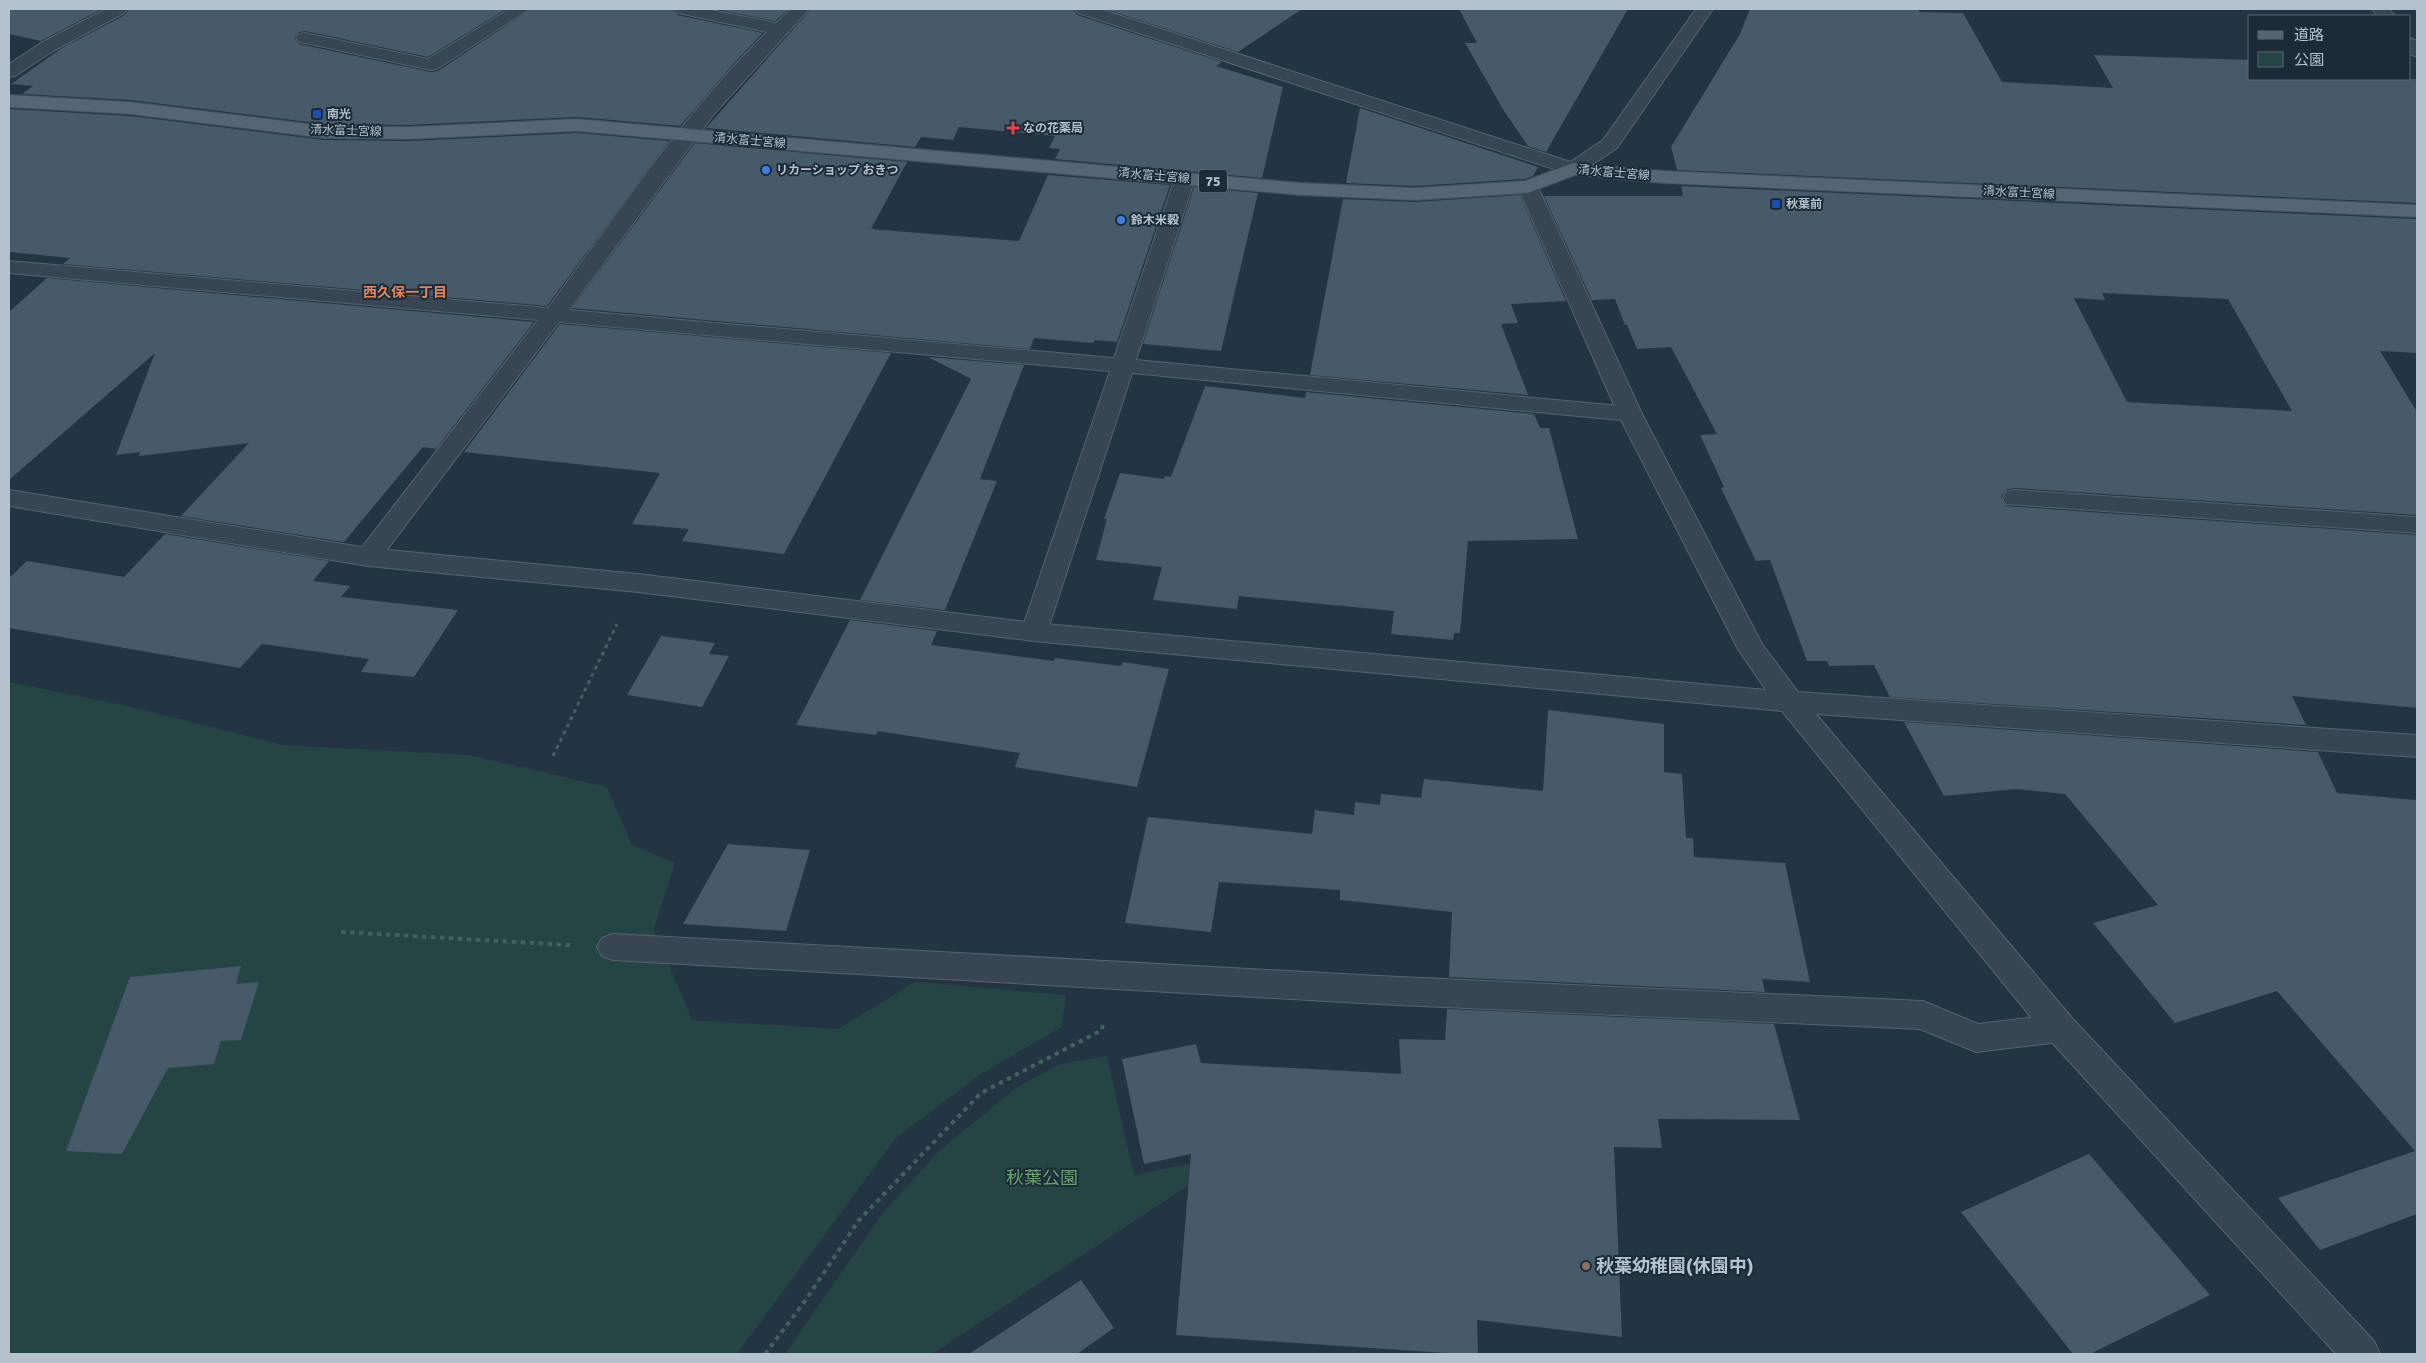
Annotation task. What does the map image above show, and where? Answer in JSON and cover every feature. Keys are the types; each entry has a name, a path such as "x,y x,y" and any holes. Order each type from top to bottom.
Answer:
{"main road":[{"name":"清水富士宮線","path":"9,100 130,108 324,132 409,133 577,125 1300,189 1415,194 1528,187 1573,169 1664,177 2417,211"}],"street":[{"path":"9,72 47,47 118,9"},
{"path":"305,38 431,65 520,9"},
{"path":"682,9 779,29"},
{"path":"368,557 553,315 686,136 779,29 800,9"},
{"path":"1084,9 1573,169 1610,144 1704,9"},
{"path":"1034,632 1121,365 1185,178"},
{"path":"1528,187 1630,414 1751,649 1790,702 2060,1028 2361,1354"},
{"path":"9,267 1121,365 1630,414"},
{"path":"9,498 368,557 638,583 1034,632 1790,702 2417,746"},
{"path":"2015,498 2417,525"},
{"path":"613,947 1111,975 1923,1015 1976,1038 2060,1028"}],"path":[{"path":"553,756 595,666"},
{"path":"341,932 613,947"},
{"path":"765,1354 806,1301 859,1220 981,1093 1102,1030 1111,975"}],"green space":[{"path":"9,682 132,707 282,745 469,755 607,787 632,845 675,863 654,929 692,1020 838,1029 915,982 1066,995 1062,1027 984,1072 896,1138 737,1354 9,1354"},
{"name":"秋葉公園","path":"1107,1056 1134,1175 1212,1159 1212,1170 932,1354 785,1354 882,1214 940,1150 1017,1087 1060,1064"}],"building":[{"path":"9,9 102,9 41,41 9,34"},
{"path":"129,9 506,9 428,57 305,31 299,32 294,38 299,44 431,72 438,71 531,9 672,9 677,15 763,33 735,62 680,126 577,117 409,125 324,124 130,100 22,94 33,86 11,84 62,48 125,15"},
{"path":"714,9 789,9 775,21"},
{"path":"811,9 1073,9 1077,15 1222,62 1216,66 1283,87 1262,178 1055,159 1060,149 1049,148 1055,136 959,127 953,140 921,137 915,147 706,128"},
{"path":"1105,9 1302,9 1238,52"},
{"path":"1459,9 1628,9 1546,152 1528,146 1504,111 1465,43 1477,43"},
{"path":"1750,9 1918,9 1920,12 1963,13 2002,82 2113,88 2094,55 2248,60 2248,80 2417,79 2417,203 1677,170 1671,147 1740,34"},
{"path":"1360,108 1538,167 1533,176 1525,179 1415,186 1346,183"},
{"path":"9,109 130,116 324,140 409,141 577,133 669,141 547,306 63,264 70,258 9,252"},
{"path":"695,143 907,162 871,229 1019,241 1048,175 1170,185 1117,342 1095,340 1093,343 1034,338 1030,349 572,308"},
{"path":"1681,186 2417,219 2417,353 2380,351 2417,412 2417,515 2015,488 2006,490 2001,497 2006,506 2417,535 2417,708 2292,696 2306,725 1890,697 1874,665 1829,666 1827,661 1807,661 1770,560 1756,561 1721,488 1724,487 1700,435 1717,434 1671,347 1637,349 1615,299 1592,300 1544,196 1683,196","holes":["2102,293 2228,299 2292,411 2127,402 2074,298 2105,300"]},
{"path":"1194,187 1258,193 1221,351 1143,344"},
{"path":"1520,195 1566,301 1511,304 1518,323 1501,324 1528,395 1310,375 1343,199 1415,202"},
{"path":"47,278 534,322 436,449 423,447 344,542 181,516 249,443 139,456 140,452 116,455 155,353 9,480 9,312"},
{"path":"560,324 891,353 784,554 682,541 689,529 632,524 660,473 464,452"},
{"path":"928,357 1024,365 980,479 997,481 945,610 860,600 971,379"},
{"path":"1205,386 1305,398 1306,392 1534,414 1540,428 1549,428 1578,539 1468,541 1460,633 1454,633 1453,640 1391,634 1394,611 1239,596 1237,609 1153,600 1162,567 1096,560 1107,519 1104,519 1120,473 1164,479 1165,476 1171,477"},
{"path":"165,534 329,561 313,581 350,586 341,597 458,610 414,677 361,672 369,659 262,644 240,668 9,628 9,578 27,561 124,577"},
{"path":"850,620 937,631 931,645 1054,661 1055,658 1121,666 1123,662 1169,669 1137,787 1015,767 1020,753 878,731 876,735 796,725"},
{"path":"661,636 715,643 709,654 729,656 702,707 627,695"},
{"path":"1548,710 1664,724 1664,772 1682,774 1686,838 1693,838 1694,857 1785,863 1810,982 1762,979 1765,992 1449,977 1452,912 1340,900 1340,890 1219,882 1211,932 1125,923 1148,817 1312,834 1315,810 1354,815 1355,802 1380,805 1381,794 1421,798 1424,779 1543,791"},
{"path":"1904,722 2318,752 2337,793 2417,800 2417,1214 2320,1250 2278,1198 2415,1151 2277,991 2175,1023 2093,923 2158,905 2065,794 2016,789 1944,796"},
{"path":"728,844 810,850 786,931 683,924"},
{"path":"241,966 236,984 259,982 241,1040 221,1041 214,1064 168,1068 122,1154 66,1151 130,977"},
{"path":"1447,1009 1774,1024 1800,1120 1658,1119 1662,1148 1614,1147 1622,1337 1477,1320 1478,1354 1460,1354 1176,1335 1191,1154 1144,1164 1122,1059 1196,1044 1201,1063 1401,1074 1399,1039 1445,1040"},
{"path":"2089,1154 2210,1295 2090,1354 2073,1354 1961,1212"},
{"path":"1081,1280 1114,1328 1077,1354 969,1354"}],"place":[{"name":"南光","path":"317,114"},
{"name":"なの花薬局","path":"1013,128"},
{"name":"リカーショップ おきつ","path":"766,170"},
{"name":"秋葉前","path":"1776,204"},
{"name":"鈴木米穀","path":"1121,220"},
{"name":"秋葉幼稚園(休園中)","path":"1586,1266"}],"district":[{"name":"西久保一丁目","path":"405,292"}]}
